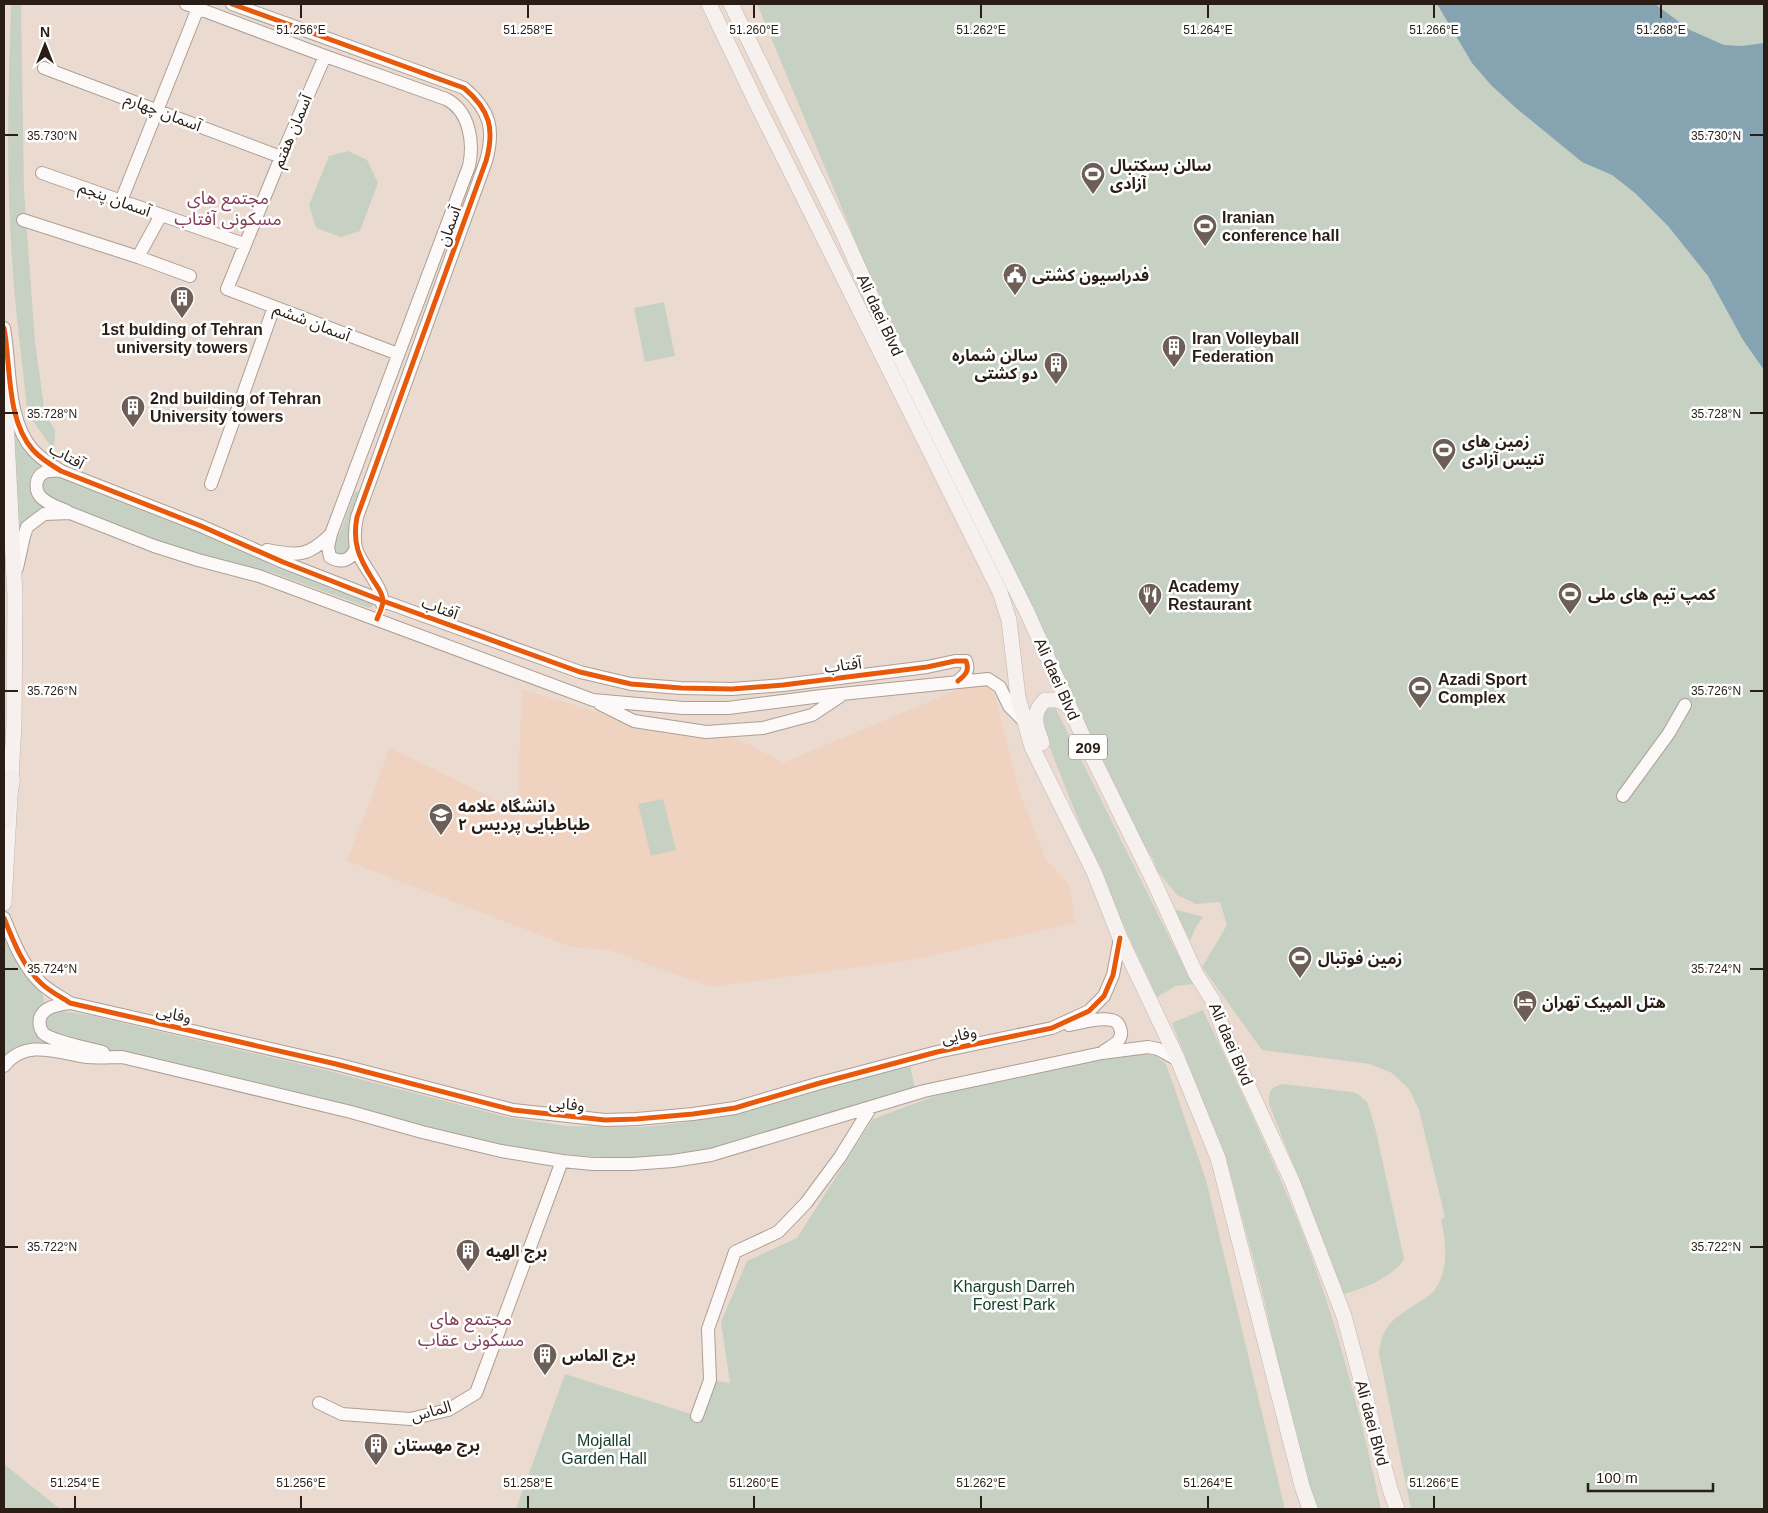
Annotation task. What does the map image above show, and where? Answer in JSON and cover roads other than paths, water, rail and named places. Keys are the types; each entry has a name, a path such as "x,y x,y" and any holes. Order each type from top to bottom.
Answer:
{"highway":[{"path":"4,819 11,779"}],"main road":[{"name":"Ali daei Blvd","path":"709,4 1000,592 1009,620 1018,697 1032,747 1094,872 1120,938 1178,1060 1218,1158 1302,1486 1310,1509"},
{"name":"Ali daei Blvd","path":"731,4 842,233 888,334 1027,612 1089,750 1155,884 1196,974 1213,1001 1226,1038 1292,1181 1344,1316 1397,1509"},
{"path":"4,380 14,582 14,724 4,903"},
{"path":"1064,811 1037,728 1035,716 1037,708 1045,700 1058,700 1070,706"},
{"path":"1390,1489 1392,1509"}],"street":[{"name":"آسمان","path":"330,534 469,166 471,137 463,114 454,103 224,18 235,4 464,88 480,103 490,126 491,138 486,161 362,501 355,528 356,548 379,589 383,601"},
{"path":"262,4 285,23"},
{"path":"121,201 157,110 192,6 224,18"},
{"name":"آسمان هفتم","path":"227,289 244,244 325,56"},
{"name":"آسمان چهارم","path":"44,68 281,157"},
{"name":"آسمان پنجم","path":"42,173 244,244"},
{"path":"138,257 161,215"},
{"path":"23,220 190,276"},
{"name":"آسمان ششم","path":"227,289 398,354"},
{"path":"211,484 274,307"},
{"name":"آفتاب","path":"4,328 14,404 20,428 33,450 47,463 61,471 383,601 580,672 631,684 680,688 732,689 784,685 966,661 968,667 966,674 958,681"},
{"path":"61,471 46,472 40,476 36,482 36,488 38,494 43,499 70,513"},
{"name":"آفتاب","path":"14,582 27,527 44,514 55,512 70,513 154,546 259,576 591,699 683,708 728,708 988,679 1000,686 1009,706 1024,721"},
{"path":"330,534 328,552 333,559 342,561 348,559 356,548"},
{"path":"248,547 287,554 303,553 319,546 330,534"},
{"path":"377,619 383,601"},
{"path":"591,699 634,721 706,732 763,728 812,715 843,694"},
{"path":"1623,796 1669,734 1685,705"},
{"name":"وفایی","path":"4,918 20,956 30,971 44,986 70,1003 336,1064 513,1110 605,1120 656,1118 735,1108 937,1052 1052,1028 1089,1011 1104,996 1113,975 1120,938"},
{"path":"70,1003 47,1008 41,1015 39,1024 43,1033 52,1038 122,1057 351,1112 501,1151 593,1164 673,1161 711,1155 924,1090 1102,1053 1148,1048 1158,1049 1178,1060"},
{"path":"1052,1028 1102,1020 1114,1020 1120,1026 1122,1032 1120,1040 1102,1053"},
{"path":"4,1066 19,1053 29,1050 55,1050 88,1057 122,1057"},
{"path":"697,1416 710,1380 708,1329 735,1252 778,1232 806,1203 840,1157 871,1107"},
{"name":"الماس","path":"319,1403 342,1414 410,1419 448,1410 476,1393 562,1161"}],"water":[{"path":"1437,4 1655,4 1690,30 1724,45 1742,46 1764,43 1764,370 1743,340 1708,276 1668,226 1635,193 1612,175 1582,162 1491,85 1472,63"}],"place":[{"name":"سالن بسکتبال آزادی","path":"1093,195"},
{"name":"Iranian conference hall","path":"1205,247"},
{"name":"فدراسیون کشتی","path":"1015,296"},
{"name":"1st bulding of Tehran university towers","path":"182,319"},
{"name":"Iran Volleyball Federation","path":"1174,368"},
{"name":"سالن شماره دو کشتی","path":"1056,385"},
{"name":"2nd building of Tehran University towers","path":"133,428"},
{"name":"زمین های تنیس آزادی","path":"1444,471"},
{"name":"کمپ تیم های ملی","path":"1570,615"},
{"name":"Academy Restaurant","path":"1150,616"},
{"name":"Azadi Sport Complex","path":"1420,709"},
{"name":"دانشگاه علامه طباطبایی پردیس ۲","path":"441,836"},
{"name":"زمین فوتبال","path":"1300,979"},
{"name":"هتل المپیک تهران","path":"1525,1023"},
{"name":"برج الهیه","path":"468,1272"},
{"name":"برج الماس","path":"545,1376"},
{"name":"برج مهستان","path":"376,1466"}],"district":[{"name":"مجتمع های مسکونی آفتاب","path":"228,208"},
{"name":"مجتمع های مسکونی عقاب","path":"471,1329"}],"park label":[{"name":"Khargush Darreh Forest Park","path":"1014,1295"},
{"name":"Mojallal Garden Hall","path":"604,1449"}]}
